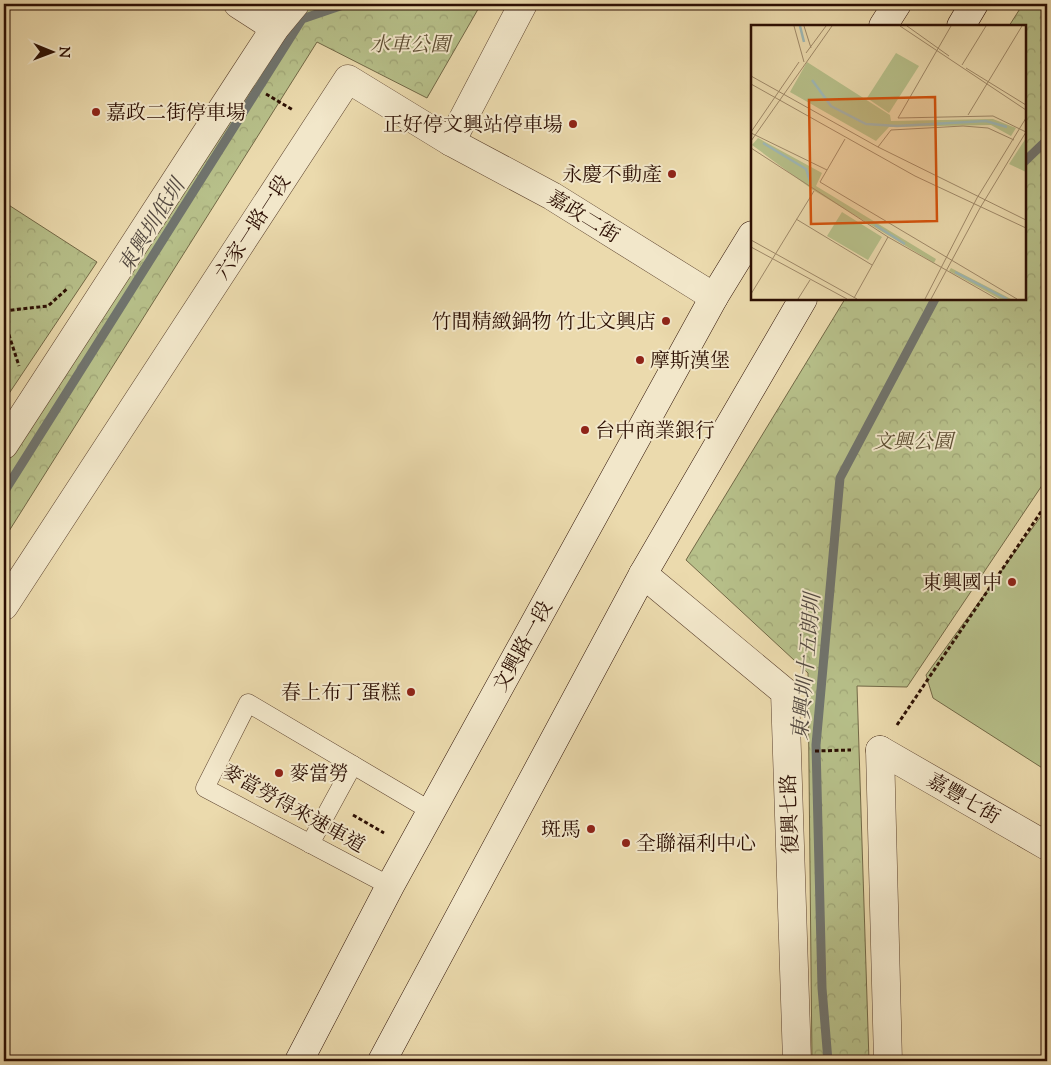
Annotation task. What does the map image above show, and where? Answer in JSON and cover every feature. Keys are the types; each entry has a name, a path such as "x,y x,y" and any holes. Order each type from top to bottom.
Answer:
{"street":[{"path":"238,4 275,28"},
{"path":"4,445 275,28 295,4"},
{"path":"451,142 523,4"},
{"path":"884,25 897,4"},
{"path":"962,25 974,4"},
{"name":"六家一路一段","path":"4,606 348,79 451,142"},
{"name":"嘉政二街","path":"451,142 552,196 714,297"},
{"name":"文興路一段","path":"299,1061 431,811 714,297 751,237"},
{"path":"382,1061 643,574 802,300"},
{"name":"復興七路","path":"643,574 785,692 797,1061"},
{"path":"880,750 888,1061"},
{"name":"嘉豐七街","path":"880,750 1047,846"}],"lane":[{"name":"麥當勞得來速車道","path":"390,886 205,788 248,703 431,811"},
{"path":"310,844 353,765"}],"path":[{"path":"241,80 319,125"},
{"path":"4,311 48,306 68,288 74,292"},
{"path":"4,330 8,335 20,370"},
{"path":"787,752 880,750 1047,503"}],"green space":[{"name":"水車公園","path":"296,4 481,4 427,98 317,42 4,539 4,464 282,23"},
{"name":"文興公園","path":"1023,4 1047,4 1047,478 907,687 857,686 869,1061 812,1061 808,673 686,560 844,300 1026,300 1026,25 1010,25"},
{"path":"4,202 97,262 4,401"},
{"name":"東興國中","path":"1047,508 1047,771 933,698 926,675"}],"waterway":[{"name":"東興圳低圳","path":"4,492 302,19 346,4"},
{"name":"東興圳十五朗圳","path":"1026,160 1047,140"},
{"name":"東興圳十五朗圳","path":"828,1061 822,988 816,745 840,478 934,300"}],"place":[{"name":"嘉政二街停車場","path":"96,112"},
{"name":"正好停文興站停車場","path":"573,124"},
{"name":"永慶不動產","path":"672,174"},
{"name":"竹間精緻鍋物 竹北文興店","path":"666,321"},
{"name":"摩斯漢堡","path":"640,360"},
{"name":"台中商業銀行","path":"585,430"},
{"name":"東興國中","path":"1012,582"},
{"name":"春上布丁蛋糕","path":"411,692"},
{"name":"麥當勞","path":"279,773"},
{"name":"斑馬","path":"591,829"},
{"name":"全聯福利中心","path":"626,843"}]}
